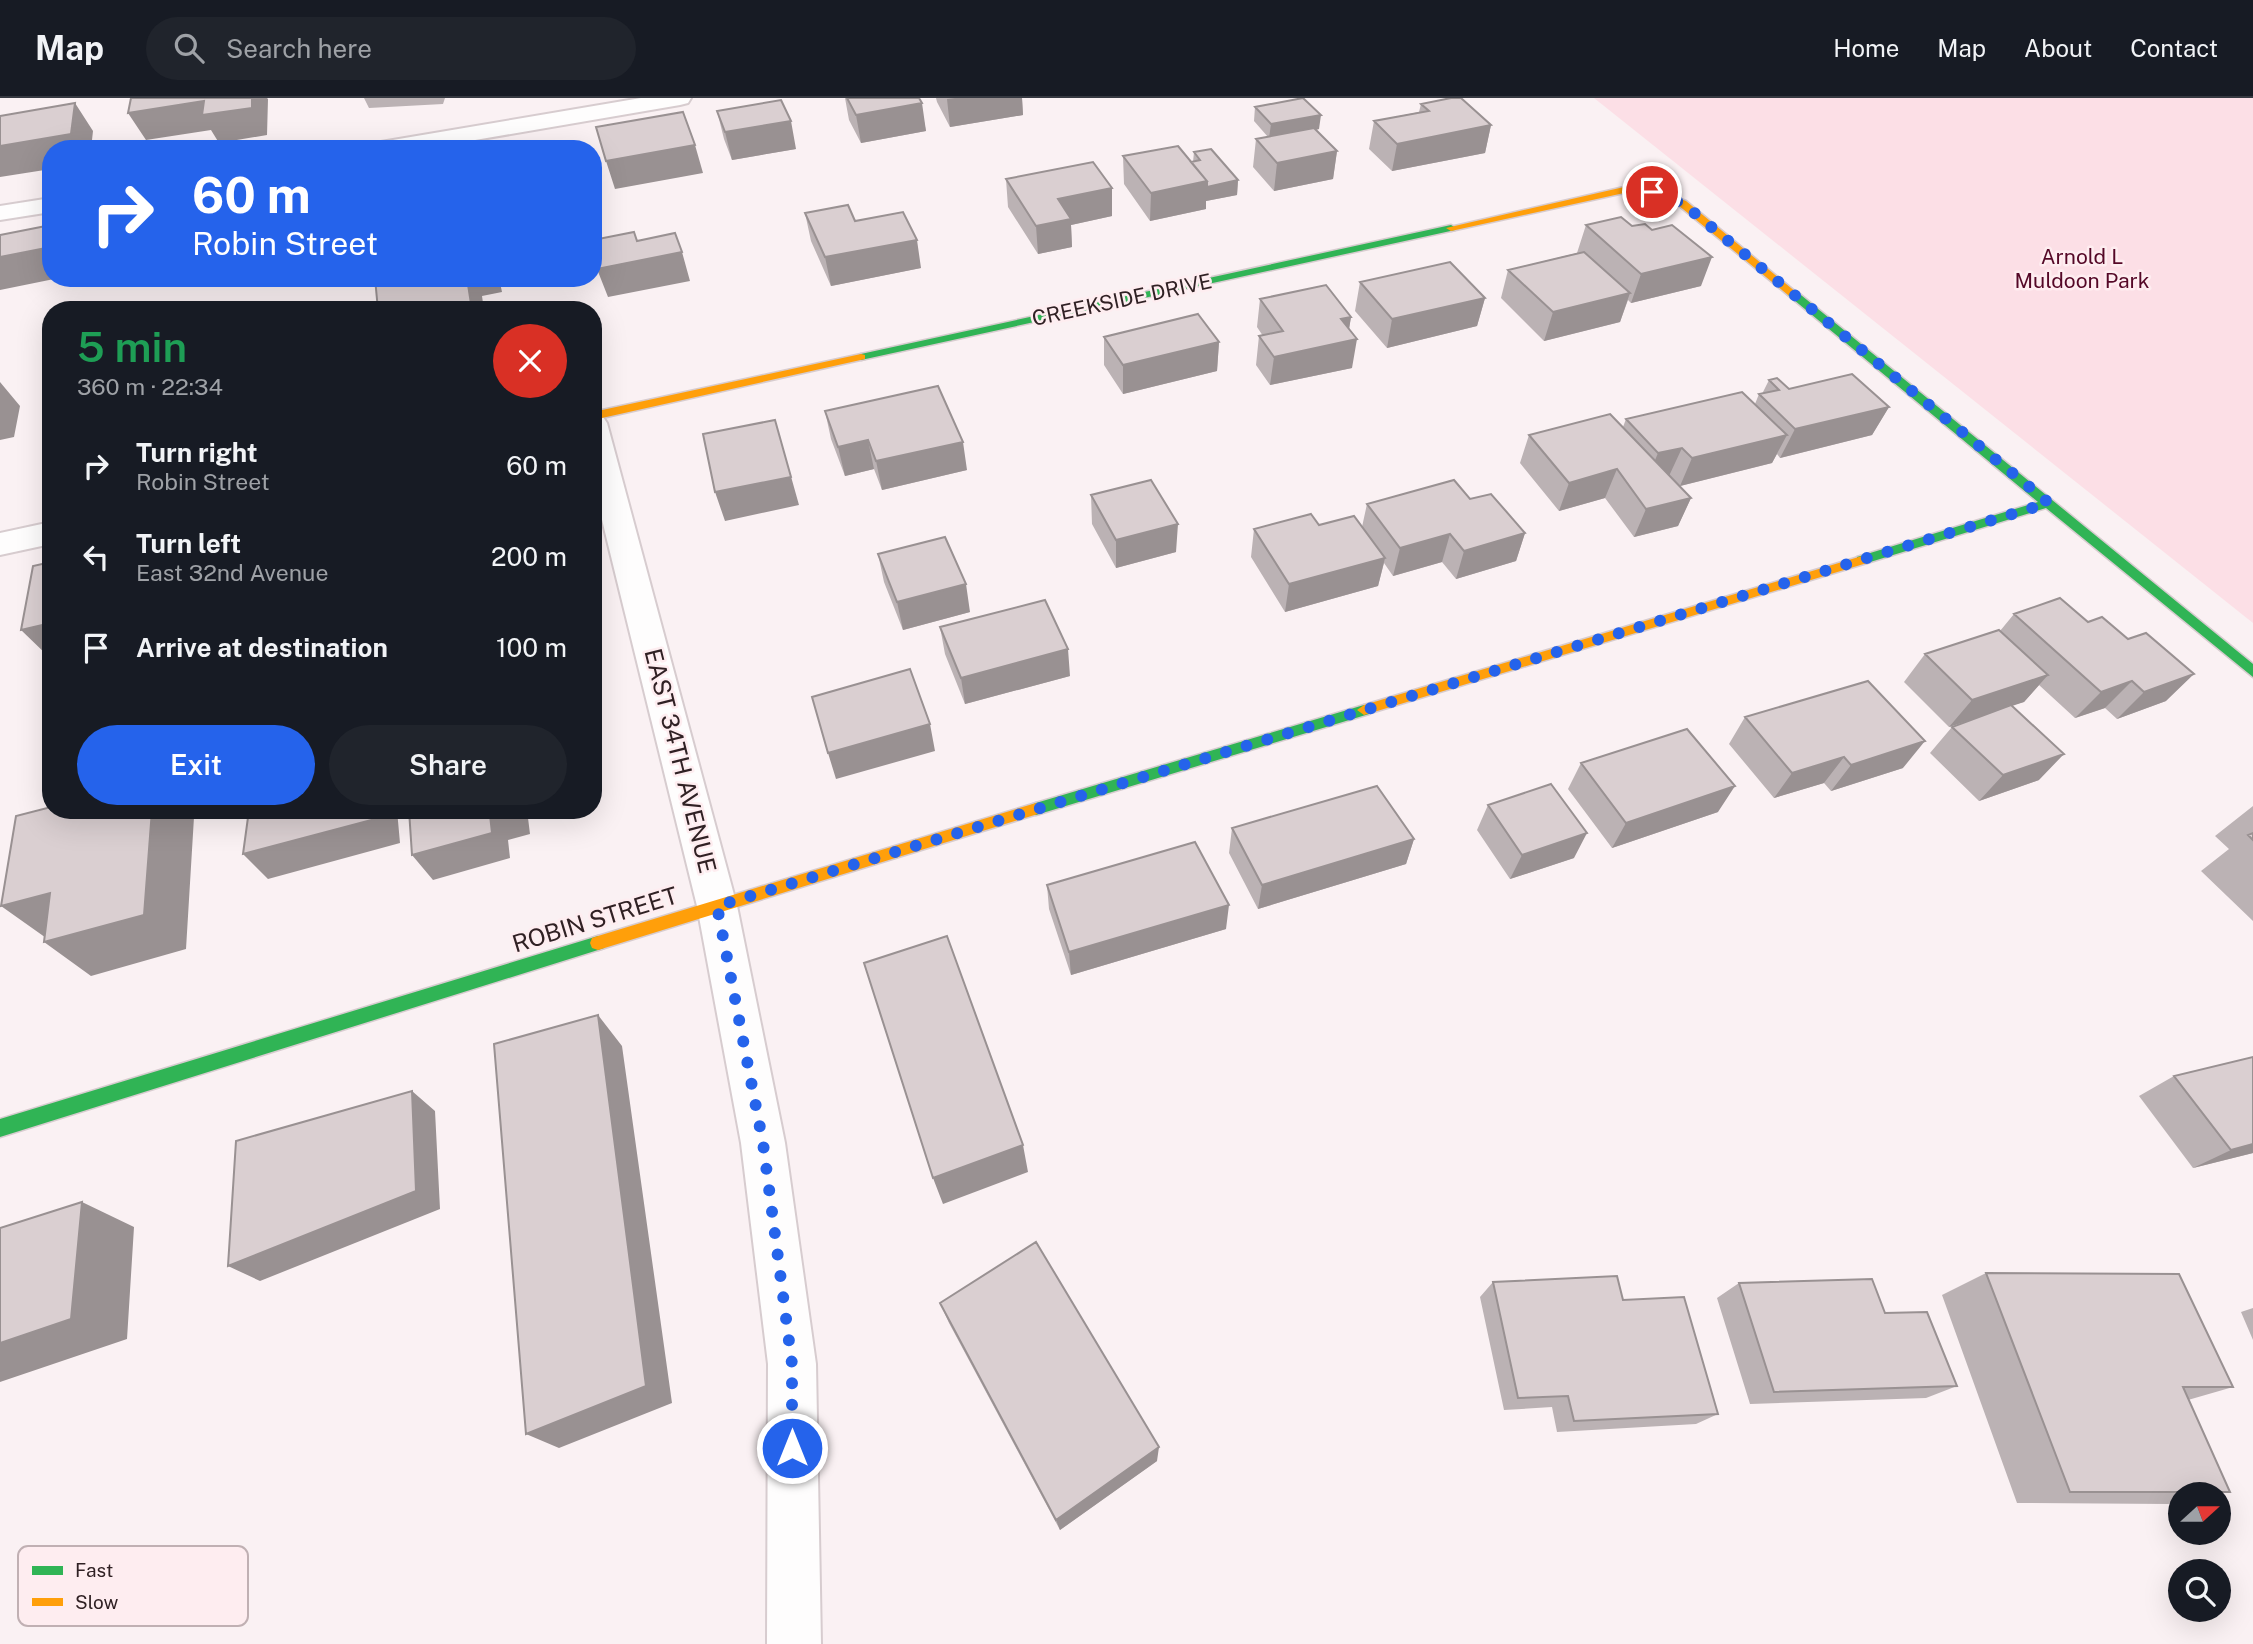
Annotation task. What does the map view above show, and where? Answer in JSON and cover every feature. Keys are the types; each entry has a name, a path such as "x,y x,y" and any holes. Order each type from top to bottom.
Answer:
{"street":[{"path":"433,140 680,98"},
{"name":"CREEKSIDE DRIVE","path":"602,414 1624,190 1652,192 1682,203 2049,503"},
{"path":"0,213 42,206"},
{"name":"EAST 34TH AVENUE","path":"602,458 717,906 763,1143 792,1364 794,1644"},
{"path":"2049,503 2253,672"},
{"name":"ROBIN STREET","path":"0,1128 717,906 2049,503"},
{"path":"0,544 42,535"}],"green space":[{"name":"Arnold L Muldoon Park","path":"1594,98 2253,98 2253,623"}],"building":[{"path":"131,98 252,98 252,108 202,115 204,101 128,113"},
{"path":"847,98 919,98 922,103 856,115"},
{"path":"1303,98 1321,115 1271,124 1255,107"},
{"path":"1461,98 1491,125 1397,144 1374,121 1429,111 1421,104"},
{"path":"781,100 791,121 725,132 717,111"},
{"path":"75,103 71,134 0,146 0,116"},
{"path":"683,112 695,145 606,161 596,127"},
{"path":"1314,128 1337,151 1277,163 1256,139"},
{"path":"1178,146 1207,181 1151,193 1123,156"},
{"path":"1211,149 1238,180 1207,187 1207,181 1191,162 1200,160 1194,152"},
{"path":"1093,162 1112,188 1058,199 1071,219 1036,226 1006,179"},
{"path":"848,205 855,221 903,212 917,240 825,257 805,213"},
{"path":"1621,217 1632,226 1645,224 1652,230 1672,225 1712,257 1641,274 1586,225"},
{"path":"42,227 42,249 0,257 0,235"},
{"path":"634,232 637,241 675,233 682,252 602,268 602,238"},
{"path":"1584,252 1630,293 1553,312 1508,270"},
{"path":"1450,262 1485,298 1392,319 1360,282"},
{"path":"1326,285 1351,317 1341,319 1357,339 1274,357 1259,336 1283,331 1260,299"},
{"path":"376,287 468,287 471,301 377,301"},
{"path":"1198,314 1219,342 1123,365 1104,337"},
{"path":"1852,374 1889,407 1795,429 1759,394 1779,390 1769,380 1777,378 1789,389"},
{"path":"938,386 963,442 876,461 868,440 838,447 825,411"},
{"path":"1742,392 1787,435 1692,458 1682,448 1658,453 1626,419"},
{"path":"1610,414 1691,498 1646,509 1617,469 1569,483 1529,435"},
{"path":"775,420 791,477 715,492 703,434"},
{"path":"1151,480 1178,524 1116,540 1091,495"},
{"path":"1454,480 1470,499 1491,494 1525,533 1464,551 1450,534 1400,548 1367,504"},
{"path":"1311,514 1319,525 1354,516 1385,558 1289,584 1254,529"},
{"path":"945,537 966,584 897,602 878,554"},
{"path":"42,564 42,625 21,630 33,566"},
{"path":"2060,598 2088,622 2102,617 2128,639 2146,633 2194,674 2144,692 2132,681 2101,692 2014,614"},
{"path":"1045,600 1068,649 961,678 940,627"},
{"path":"1999,630 2048,675 1972,700 1925,654"},
{"path":"910,669 930,724 828,753 812,697"},
{"path":"1868,681 1925,741 1851,765 1844,757 1792,773 1745,717"},
{"path":"2011,705 2064,754 2003,775 1952,727"},
{"path":"1687,729 1735,786 1626,823 1581,763"},
{"path":"1551,784 1587,833 1522,855 1488,805"},
{"path":"1377,786 1414,839 1262,885 1232,828"},
{"path":"42,809 42,819 151,819 144,915 44,942 50,893 1,906 16,816"},
{"path":"248,819 375,819 243,854"},
{"path":"410,819 490,819 492,833 412,855"},
{"path":"1195,842 1229,905 1069,952 1047,885"},
{"path":"947,936 1023,1145 933,1178 864,963"},
{"path":"598,1015 646,1386 526,1434 494,1044"},
{"path":"2253,1057 2253,1144 2231,1150 2174,1076"},
{"path":"412,1091 416,1191 228,1266 236,1141"},
{"path":"82,1202 71,1319 0,1343 0,1228"},
{"path":"1036,1242 1159,1447 1056,1520 940,1303"},
{"path":"1986,1273 2179,1274 2233,1387 2183,1387 2226,1482 2168,1482 2168,1492 2070,1492"},
{"path":"1617,1276 1623,1300 1684,1297 1718,1414 1574,1421 1568,1396 1518,1398 1493,1282"},
{"path":"1872,1279 1885,1313 1927,1312 1957,1386 1774,1392 1739,1283"}],"traffic: fast":[{"path":"861,357 1451,228"},
{"path":"1792,293 2253,672"},
{"path":"1862,560 2049,503"},
{"path":"1036,809 1364,710"},
{"path":"0,1128 598,943"}],"traffic: slow":[{"path":"1451,228 1624,190 1652,192 1682,203 1792,293"},
{"path":"602,414 861,357"},
{"path":"1364,710 1862,560"},
{"path":"598,943 1036,809"}],"route":[{"path":"792,1448 792,1364 763,1143 717,906 2049,503 1682,203 1652,192"}]}
